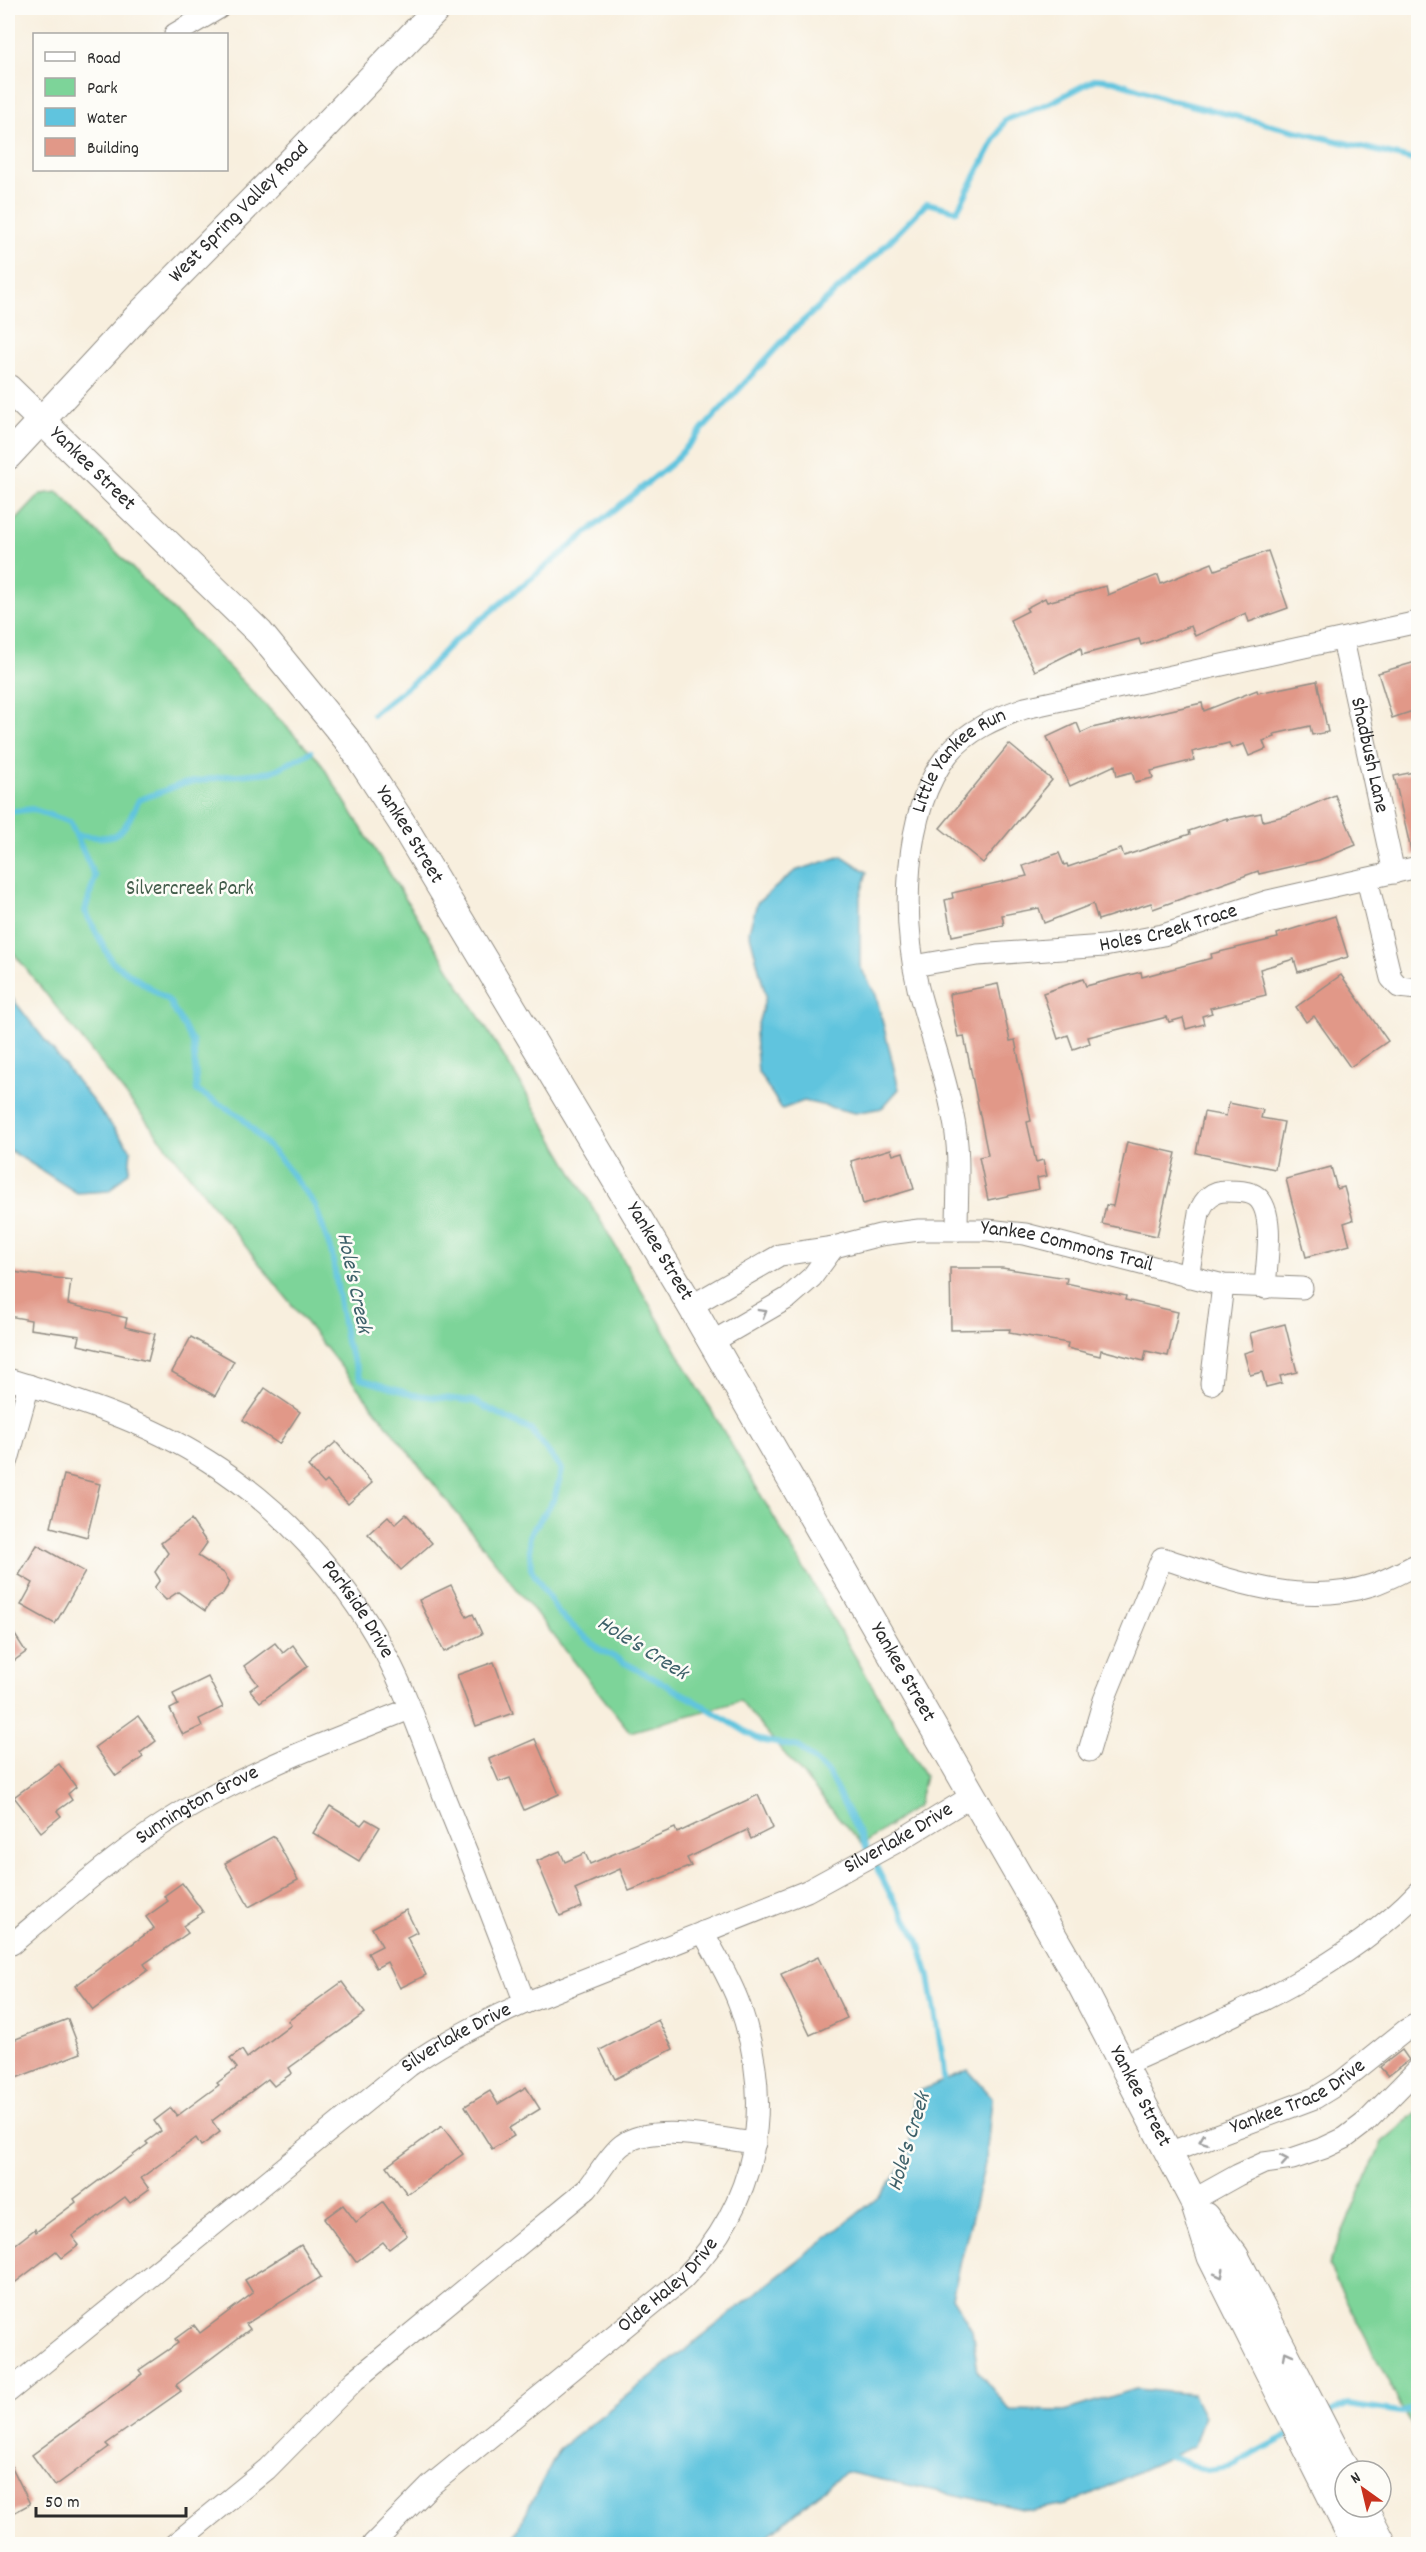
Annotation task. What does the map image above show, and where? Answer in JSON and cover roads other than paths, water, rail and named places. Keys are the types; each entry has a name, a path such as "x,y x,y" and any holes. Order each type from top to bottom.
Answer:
{"street":[{"path":"177,33 219,8"},
{"name":"West Spring Valley Road","path":"8,456 163,290 438,8"},
{"name":"Yankee Street","path":"8,388 260,633 349,742 402,823 691,1306 1057,1941 1193,2200 1235,2256 1315,2437 1355,2544"},
{"name":"Little Yankee Run","path":"957,1230 958,1147 954,1118 914,966 909,900 910,863 922,805 935,773 949,753 965,737 983,725 1025,708 1419,622"},
{"name":"Shadbush Lane","path":"1343,640 1394,873"},
{"name":"Holes Creek Trace","path":"914,966 977,955 1104,946 1163,935 1268,901 1419,867"},
{"path":"1367,879 1391,978 1399,987 1419,989"},
{"path":"1188,1277 1199,1213 1203,1203 1215,1193 1225,1191 1249,1193 1257,1197 1268,1213 1265,1288"},
{"name":"Yankee Commons Trail","path":"691,1306 780,1256 834,1247 880,1235 919,1230 1025,1234 1223,1285 1302,1288"},
{"path":"712,1342 788,1298 812,1277 834,1247"},
{"path":"1211,1384 1223,1285"},
{"name":"Parkside Drive","path":"8,1379 157,1432 208,1461 260,1500 313,1550 364,1617 384,1651 410,1709 525,2003"},
{"path":"8,1460 29,1385"},
{"path":"1089,1751 1104,1701 1162,1558 1231,1581 1283,1593 1327,1594 1372,1585 1419,1564"},
{"name":"Sunnington Grove","path":"12,1944 143,1838 199,1801 272,1765 410,1709"},
{"name":"Silverlake Drive","path":"8,2392 409,2066 443,2042 479,2022 807,1891 895,1843 972,1796"},
{"path":"1123,2065 1257,2002 1335,1960 1380,1927 1419,1892"},
{"name":"Olde Haley Drive","path":"373,2544 430,2486 683,2279 703,2259 720,2235 734,2209 748,2171 755,2143 758,2112 756,2079 749,2036 726,1973 703,1932"},
{"name":"Yankee Trace Drive","path":"1168,2153 1315,2098 1341,2082 1406,2030 1419,2023"},
{"path":"1193,2200 1264,2163 1314,2152 1345,2138 1366,2122 1419,2069"},
{"path":"175,2544 267,2469 355,2380 587,2189 622,2145 634,2138 649,2134 676,2133 755,2143"},
{"name":"Yankee Street","path":"1315,2437 1335,2459"},
{"path":"1370,2519 1383,2544"}],"water":[{"path":"842,856 867,872 860,897 860,966 876,995 899,1089 882,1108 855,1113 804,1101 782,1109 758,1072 755,1034 766,996 749,931 757,903 795,871"},
{"path":"8,993 131,1150 129,1171 109,1191 77,1193 8,1149"},
{"path":"968,2070 992,2097 986,2160 952,2297 972,2330 978,2372 1010,2410 1064,2411 1136,2389 1193,2394 1204,2416 1194,2446 1067,2505 1033,2511 845,2472 758,2544 512,2544 559,2449 881,2195 909,2156 913,2094"}],"waterway":[{"path":"373,714 422,675 452,643 672,463 791,332 876,255 927,203 957,211 1005,120 1050,103 1096,79 1115,81 1170,100 1418,161"},
{"path":"76,835 101,837 116,834 127,823 139,800 182,784 271,772 311,752"},
{"name":"Hole's Creek","path":"8,812 32,809 70,822 95,877 85,911 112,962 169,1001 193,1043 197,1091 240,1116 281,1160 315,1205 332,1254 346,1342 361,1379 414,1395 473,1401 532,1431 562,1470 554,1499 529,1536 531,1569 559,1614 599,1649 694,1700 759,1740 799,1747 828,1773 889,1892 918,1938 929,1977 942,2053 945,2088"},
{"path":"1325,2416 1348,2404 1400,2412 1418,2408"},
{"path":"1164,2454 1206,2470 1229,2467 1293,2433"}],"park label":[{"name":"Silvercreek Park","path":"190,890"}]}
